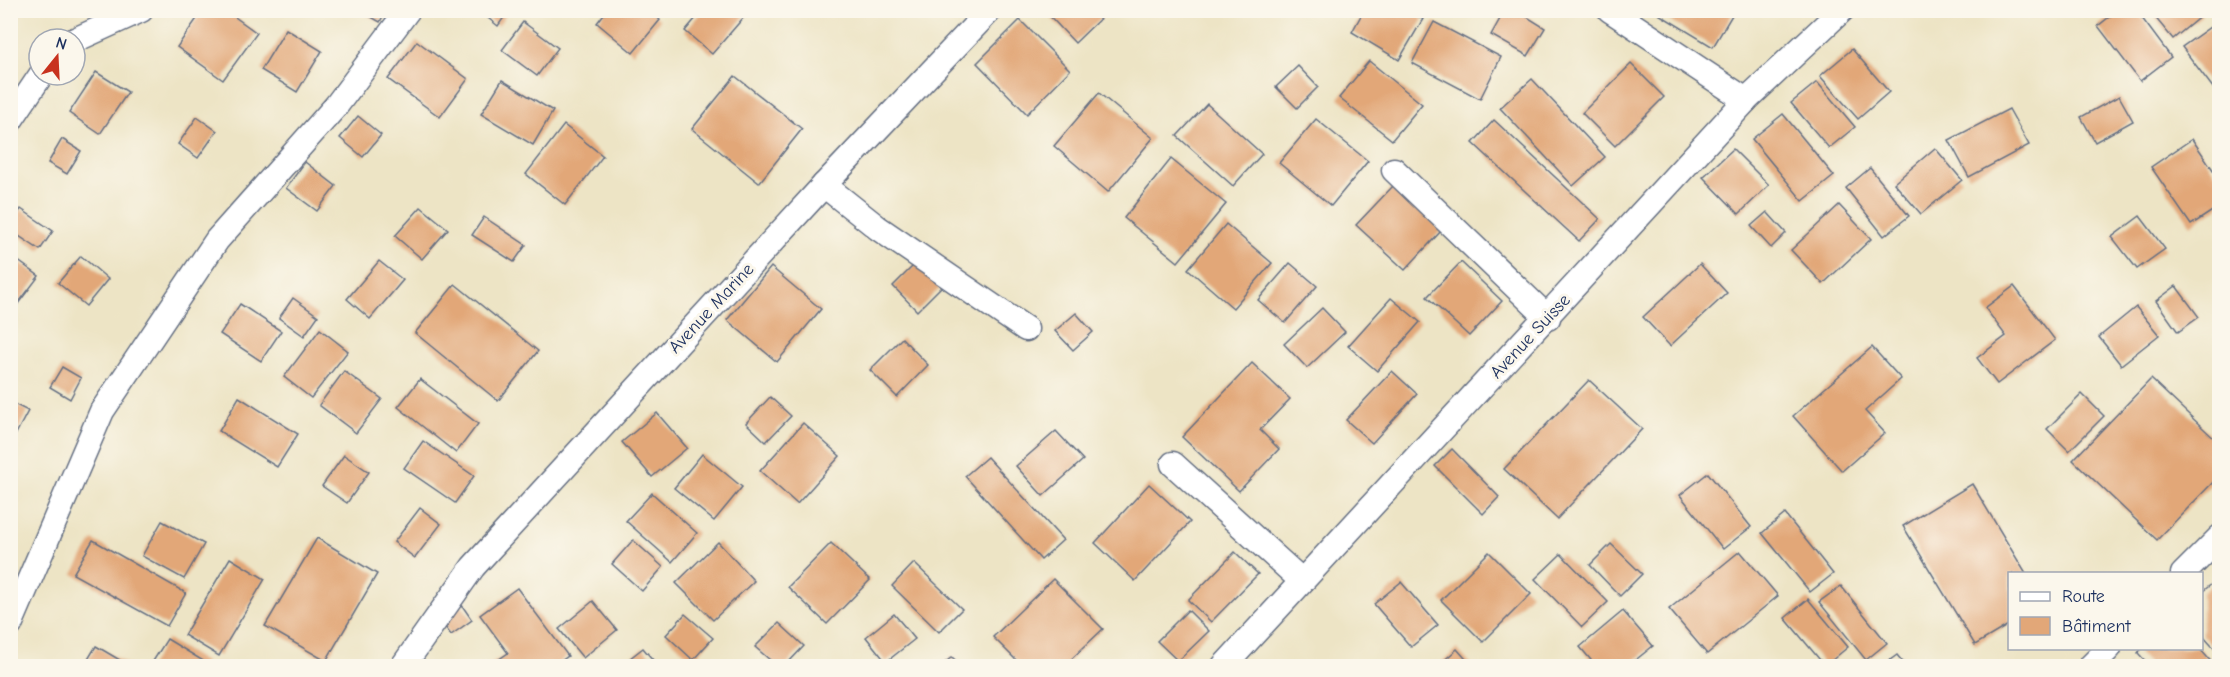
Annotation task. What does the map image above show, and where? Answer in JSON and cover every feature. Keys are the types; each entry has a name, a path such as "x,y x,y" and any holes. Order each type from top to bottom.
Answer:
{"street":[{"path":"87,34 141,10"},
{"path":"10,625 102,411 217,240 336,106 408,10"},
{"name":"Avenue Marine","path":"403,666 473,567 824,186 990,10"},
{"path":"1610,10 1746,100"},
{"name":"Avenue Suisse","path":"1224,666 1548,318 1746,100 1842,10"},
{"path":"10,121 33,87"},
{"path":"1394,170 1548,318"},
{"path":"824,186 878,228 1026,329"},
{"path":"1173,464 1302,581"},
{"path":"2184,572 2220,537"},
{"path":"2091,666 2107,650"}],"building":[{"path":"203,10 225,10 257,33 223,80 177,47"},
{"path":"359,10 386,10 380,22"},
{"path":"478,10 509,10 498,26"},
{"path":"607,10 649,10 660,20 633,53 597,23"},
{"path":"703,10 736,10 744,17 712,54 685,31"},
{"path":"1044,10 1109,10 1075,43"},
{"path":"1364,10 1408,10 1423,19 1399,60 1352,32"},
{"path":"1505,10 1516,10 1545,28 1528,56 1491,35"},
{"path":"1652,10 1735,10 1713,47"},
{"path":"2118,10 2136,10 2171,57 2140,81 2098,26"},
{"path":"2149,10 2199,10 2202,15 2173,39"},
{"path":"1020,20 1070,70 1027,114 977,63"},
{"path":"2220,20 2220,97 2182,47"},
{"path":"523,22 558,48 537,76 502,50"},
{"path":"1434,22 1501,57 1480,99 1412,63"},
{"path":"286,29 322,51 297,92 261,70"},
{"path":"417,41 468,79 440,117 388,79"},
{"path":"1852,49 1889,92 1858,119 1820,76"},
{"path":"1369,61 1422,104 1392,140 1339,98"},
{"path":"1631,64 1664,97 1615,146 1582,113"},
{"path":"1298,66 1318,87 1297,108 1276,87"},
{"path":"96,72 128,92 100,134 69,113"},
{"path":"735,76 802,129 759,183 692,129"},
{"path":"1532,79 1605,157 1573,186 1500,108"},
{"path":"502,80 553,111 533,145 481,114"},
{"path":"1817,82 1855,127 1829,148 1791,103"},
{"path":"1099,93 1153,138 1108,192 1054,146"},
{"path":"2119,96 2133,121 2095,142 2081,117"},
{"path":"1207,104 1262,154 1233,186 1177,136"},
{"path":"2009,109 2029,145 1969,177 1949,140"},
{"path":"1783,114 1834,176 1803,201 1752,139"},
{"path":"358,116 381,135 363,157 340,138"},
{"path":"197,117 217,131 198,158 178,144"},
{"path":"1316,119 1368,161 1331,206 1279,163"},
{"path":"1494,120 1600,219 1579,241 1473,143"},
{"path":"564,125 603,156 565,205 526,174"},
{"path":"62,139 81,151 67,174 48,163"},
{"path":"2192,139 2220,180 2220,206 2191,225 2151,167"},
{"path":"1935,148 1962,180 1921,214 1894,183"},
{"path":"1733,149 1769,185 1739,214 1703,177"},
{"path":"1171,159 1226,204 1178,262 1124,218"},
{"path":"305,162 336,186 317,211 286,188"},
{"path":"1870,168 1909,216 1884,236 1846,188"},
{"path":"1394,185 1442,230 1405,270 1356,225"},
{"path":"1839,205 1871,239 1823,284 1791,250"},
{"path":"421,207 448,229 422,259 395,236"},
{"path":"21,209 53,231 40,250 10,230 10,224"},
{"path":"1767,212 1786,233 1771,248 1751,226"},
{"path":"2140,216 2165,249 2137,269 2112,237"},
{"path":"484,217 526,245 514,262 472,235"},
{"path":"1226,224 1272,263 1233,308 1188,269"},
{"path":"10,255 39,276 17,305 10,300"},
{"path":"81,256 108,279 86,306 58,283"},
{"path":"921,258 945,283 917,311 893,286"},
{"path":"379,261 403,280 370,319 347,299"},
{"path":"1461,262 1502,301 1469,336 1427,297"},
{"path":"1290,263 1317,286 1285,323 1258,300"},
{"path":"1700,264 1727,293 1670,346 1643,317"},
{"path":"771,267 821,309 777,362 727,320"},
{"path":"455,284 538,351 498,401 415,333"},
{"path":"2014,286 2055,340 1997,384 1977,358 2006,336 1985,308"},
{"path":"2176,286 2199,317 2178,332 2156,301"},
{"path":"293,298 318,316 304,336 279,318"},
{"path":"1391,298 1420,322 1377,371 1348,346"},
{"path":"240,304 281,331 261,361 220,334"},
{"path":"2136,307 2159,335 2121,365 2099,337"},
{"path":"1322,308 1345,332 1307,368 1284,344"},
{"path":"1076,313 1093,332 1073,350 1055,331"},
{"path":"320,329 348,351 311,398 284,377"},
{"path":"902,338 928,365 897,397 870,370"},
{"path":"1872,347 1901,379 1865,411 1885,433 1842,471 1793,416"},
{"path":"1252,363 1290,399 1260,430 1279,449 1239,491 1182,437"},
{"path":"62,367 81,378 70,399 50,387"},
{"path":"344,371 382,399 356,433 319,405"},
{"path":"1392,371 1417,394 1372,443 1346,420"},
{"path":"420,379 478,424 456,453 398,407"},
{"path":"2151,379 2220,444 2220,475 2157,540 2073,460"},
{"path":"1589,380 1642,429 1557,519 1504,469"},
{"path":"2082,394 2104,416 2069,451 2047,429"},
{"path":"239,397 298,434 277,467 219,431"},
{"path":"770,397 791,416 766,442 746,423"},
{"path":"10,402 28,411 10,445"},
{"path":"657,413 687,448 652,477 622,442"},
{"path":"803,423 840,456 797,504 760,471"},
{"path":"1056,431 1083,460 1043,496 1016,466"},
{"path":"423,441 474,476 455,503 404,468"},
{"path":"1452,449 1499,497 1483,514 1435,466"},
{"path":"702,454 742,487 714,521 674,488"},
{"path":"344,455 369,472 347,503 322,486"},
{"path":"987,457 1063,540 1041,560 965,476"},
{"path":"1708,473 1751,527 1723,549 1680,495"},
{"path":"1149,484 1190,522 1135,581 1095,543"},
{"path":"1972,484 2025,572 2008,572 2008,625 1975,645 1903,526"},
{"path":"652,493 697,533 672,562 626,521"},
{"path":"420,508 441,524 415,558 394,542"},
{"path":"1785,514 1833,574 1810,592 1762,533"},
{"path":"162,521 204,544 184,579 142,556"},
{"path":"317,538 377,574 326,661 265,626"},
{"path":"93,540 186,593 167,626 73,574"},
{"path":"633,540 663,567 642,591 612,564"},
{"path":"718,542 754,581 713,620 676,583"},
{"path":"831,543 870,580 827,624 788,587"},
{"path":"1611,544 1642,574 1620,596 1590,565"},
{"path":"1740,551 1778,596 1707,654 1669,609"},
{"path":"1235,552 1258,574 1211,622 1188,600"},
{"path":"1489,552 1531,594 1483,642 1441,600"},
{"path":"1561,554 1608,602 1582,627 1535,579"},
{"path":"230,558 265,579 219,656 184,635"},
{"path":"914,563 962,609 939,632 892,586"},
{"path":"2220,577 2220,655 2203,636 2203,591"},
{"path":"1053,579 1103,629 1064,666 1022,666 993,637"},
{"path":"1401,582 1438,625 1411,647 1374,604"},
{"path":"1841,586 1887,643 1866,660 1819,602"},
{"path":"517,588 568,656 554,666 489,666 508,653 480,615"},
{"path":"1808,599 1848,647 1825,666 1785,618"},
{"path":"593,601 617,630 583,658 559,629"},
{"path":"461,604 472,620 451,635 440,620"},
{"path":"1188,610 1209,631 1178,661 1157,641"},
{"path":"1623,611 1653,646 1628,666 1596,666 1580,647"},
{"path":"685,614 713,638 693,660 666,635"},
{"path":"894,614 915,639 886,662 866,637"},
{"path":"779,623 804,646 785,666 777,666 755,647"},
{"path":"167,639 205,662 203,666 150,666"},
{"path":"96,646 130,666 84,666"},
{"path":"643,648 658,666 620,666"},
{"path":"1457,649 1472,666 1438,666"},
{"path":"2140,650 2201,650 2215,666 2150,666 2138,653"},
{"path":"1897,655 1906,666 1882,666"},
{"path":"952,657 961,666 941,666"}]}
